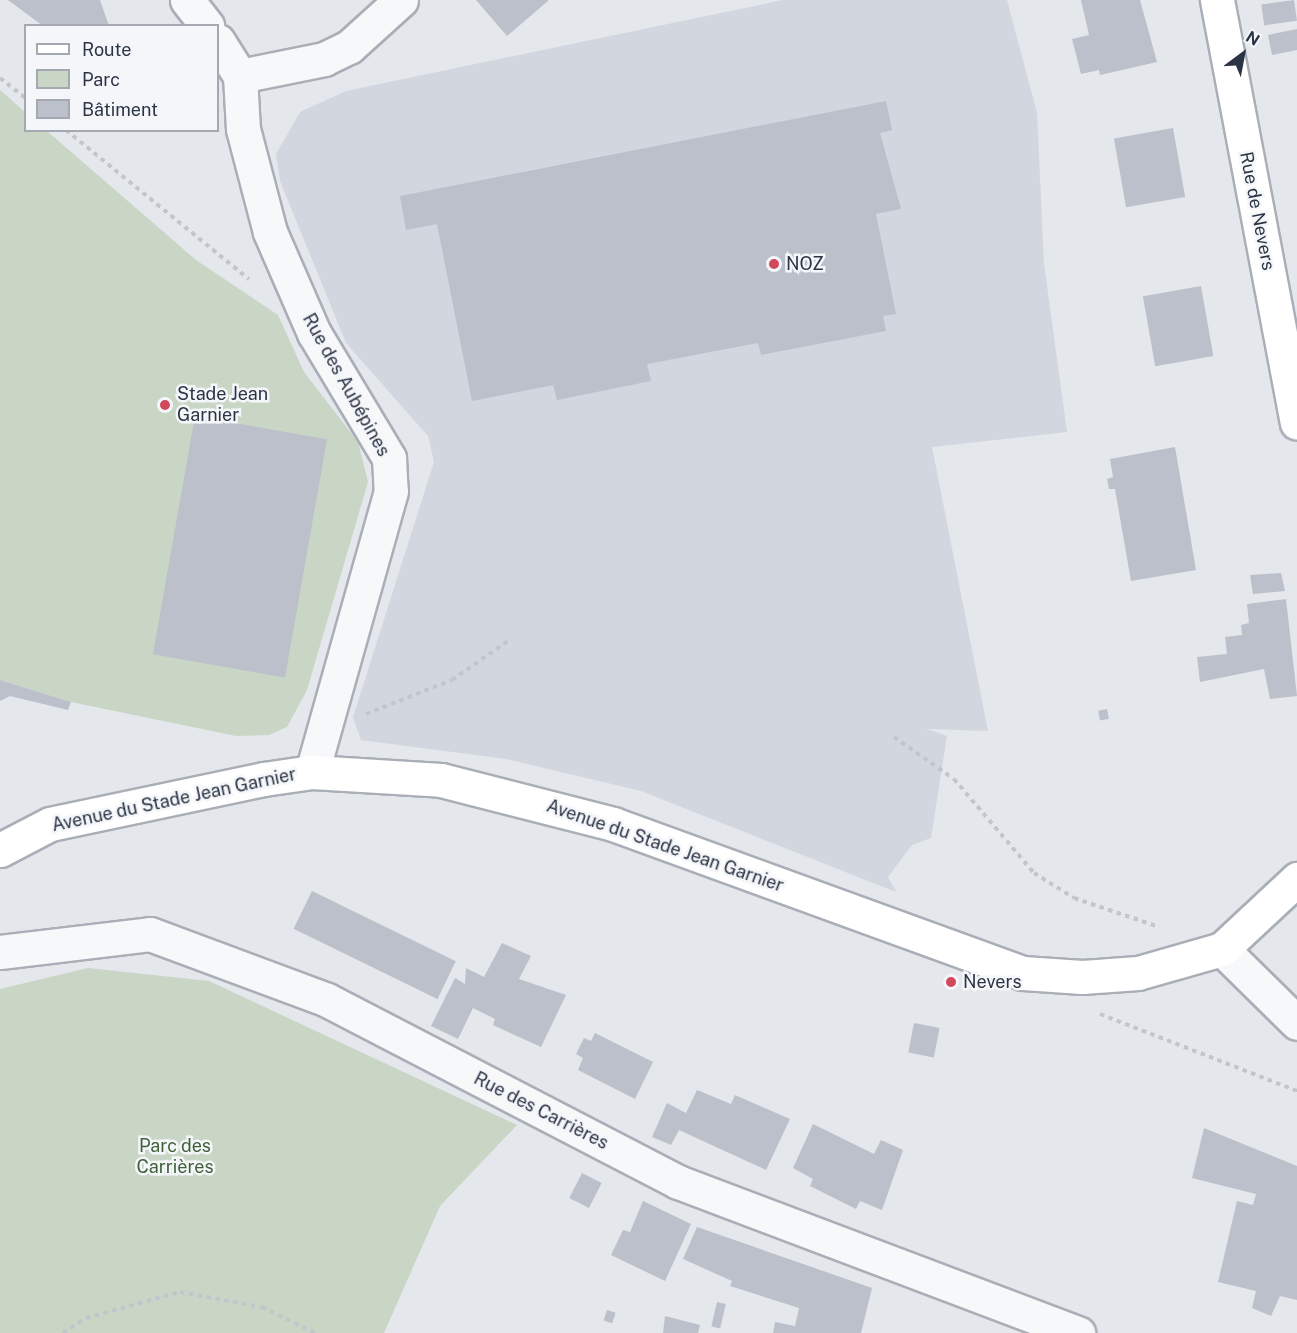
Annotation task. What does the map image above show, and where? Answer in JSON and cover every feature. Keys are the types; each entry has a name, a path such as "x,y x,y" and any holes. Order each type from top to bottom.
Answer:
{"main road":[{"name":"Rue de Nevers","path":"1217,0 1297,423"},
{"name":"Avenue du Stade Jean Garnier","path":"0,850 50,824 312,772 441,780 521,796 613,824 1023,973 1082,977 1138,973 1222,949 1297,879"}],"street":[{"path":"187,0 205,24"},
{"path":"240,76 324,59 350,47 401,0"},
{"name":"Rue des Aubépines","path":"219,43 240,76 243,129 270,231 314,333 389,458 391,491 324,720 312,772"},
{"name":"Rue des Carrières","path":"0,952 150,934 327,1000 678,1182 1078,1333"},
{"path":"1222,949 1297,1023"}],"path":[{"path":"0,78 24,96"},
{"path":"68,132 253,282"},
{"path":"324,720 367,714 452,680 508,641"},
{"path":"894,737 954,779 1034,873 1074,898 1162,928"},
{"path":"1094,1011 1297,1091"},
{"path":"63,1333 86,1318 180,1292 262,1307 315,1333"}],"shaded area":[{"path":"783,0 1007,0 1037,113 1044,264 1067,432 932,447 988,731 927,729 947,736 931,838 912,845 888,877 896,892 641,791 506,759 361,740 353,717 434,462 428,436 346,343 280,181 276,154 300,112 346,91"}],"green space":[{"name":"Stade Jean Garnier","path":"0,90 24,111 24,132 48,132 196,260 278,315 304,372 358,442 368,482 307,690 287,727 269,735 236,736 71,702 0,680"},
{"name":"Parc des Carrières","path":"88,968 209,981 517,1125 440,1206 384,1333 0,1333 0,989"}],"building":[{"path":"8,0 100,0 108,24 40,24"},
{"path":"476,0 549,0 507,36"},
{"path":"1081,0 1140,0 1157,62 1100,75 1099,70 1081,74 1072,39 1089,35"},
{"path":"1294,0 1297,21 1264,25 1261,5"},
{"path":"1297,29 1297,50 1272,55 1268,35"},
{"path":"886,101 892,130 880,133 901,209 876,214 896,314 883,316 886,331 761,355 758,343 647,364 651,381 557,400 553,385 472,401 437,224 406,230 400,196"},
{"path":"1173,128 1185,197 1126,207 1114,138"},
{"path":"1201,286 1213,356 1155,366 1143,296"},
{"path":"195,416 327,439 285,678 153,654"},
{"path":"1175,447 1196,570 1131,581 1115,489 1109,489 1107,479 1113,477 1110,459"},
{"path":"1281,573 1285,591 1253,594 1250,575"},
{"path":"1286,599 1297,696 1270,699 1264,669 1200,682 1197,657 1227,654 1225,637 1242,635 1241,625 1249,623 1247,604"},
{"path":"0,680 71,702 68,710 10,696 0,701"},
{"path":"1107,709 1109,719 1100,721 1098,711"},
{"path":"312,891 456,961 437,999 294,929"},
{"path":"502,943 531,956 519,979 566,995 541,1047 493,1025 495,1019 473,1008 458,1039 431,1026 455,978 465,984 466,968 484,977"},
{"path":"914,1023 940,1028 934,1057 908,1052"},
{"path":"595,1033 653,1062 635,1099 578,1070 583,1058 576,1054 584,1038 591,1041"},
{"path":"697,1090 731,1104 735,1095 790,1119 766,1170 679,1130 671,1145 652,1137 667,1103 686,1113"},
{"path":"813,1124 874,1154 881,1140 903,1150 882,1210 860,1201 856,1209 810,1186 813,1179 793,1168"},
{"path":"1204,1128 1297,1166 1297,1300 1280,1296 1271,1316 1252,1308 1256,1291 1218,1282 1237,1201 1253,1205 1256,1194 1192,1178"},
{"path":"582,1173 602,1183 589,1208 569,1198"},
{"path":"643,1201 691,1224 665,1281 611,1255 623,1230 630,1232"},
{"path":"697,1227 872,1288 861,1333 773,1333 775,1322 795,1326 799,1308 730,1286 732,1281 683,1259"},
{"path":"717,1302 726,1304 720,1328 711,1326"},
{"path":"607,1310 616,1313 612,1323 604,1320"},
{"path":"665,1316 700,1325 698,1333 663,1333"}],"place":[{"name":"NOZ","path":"774,264"},
{"name":"Stade Jean Garnier","path":"165,405"},
{"name":"Nevers","path":"951,982"}]}
